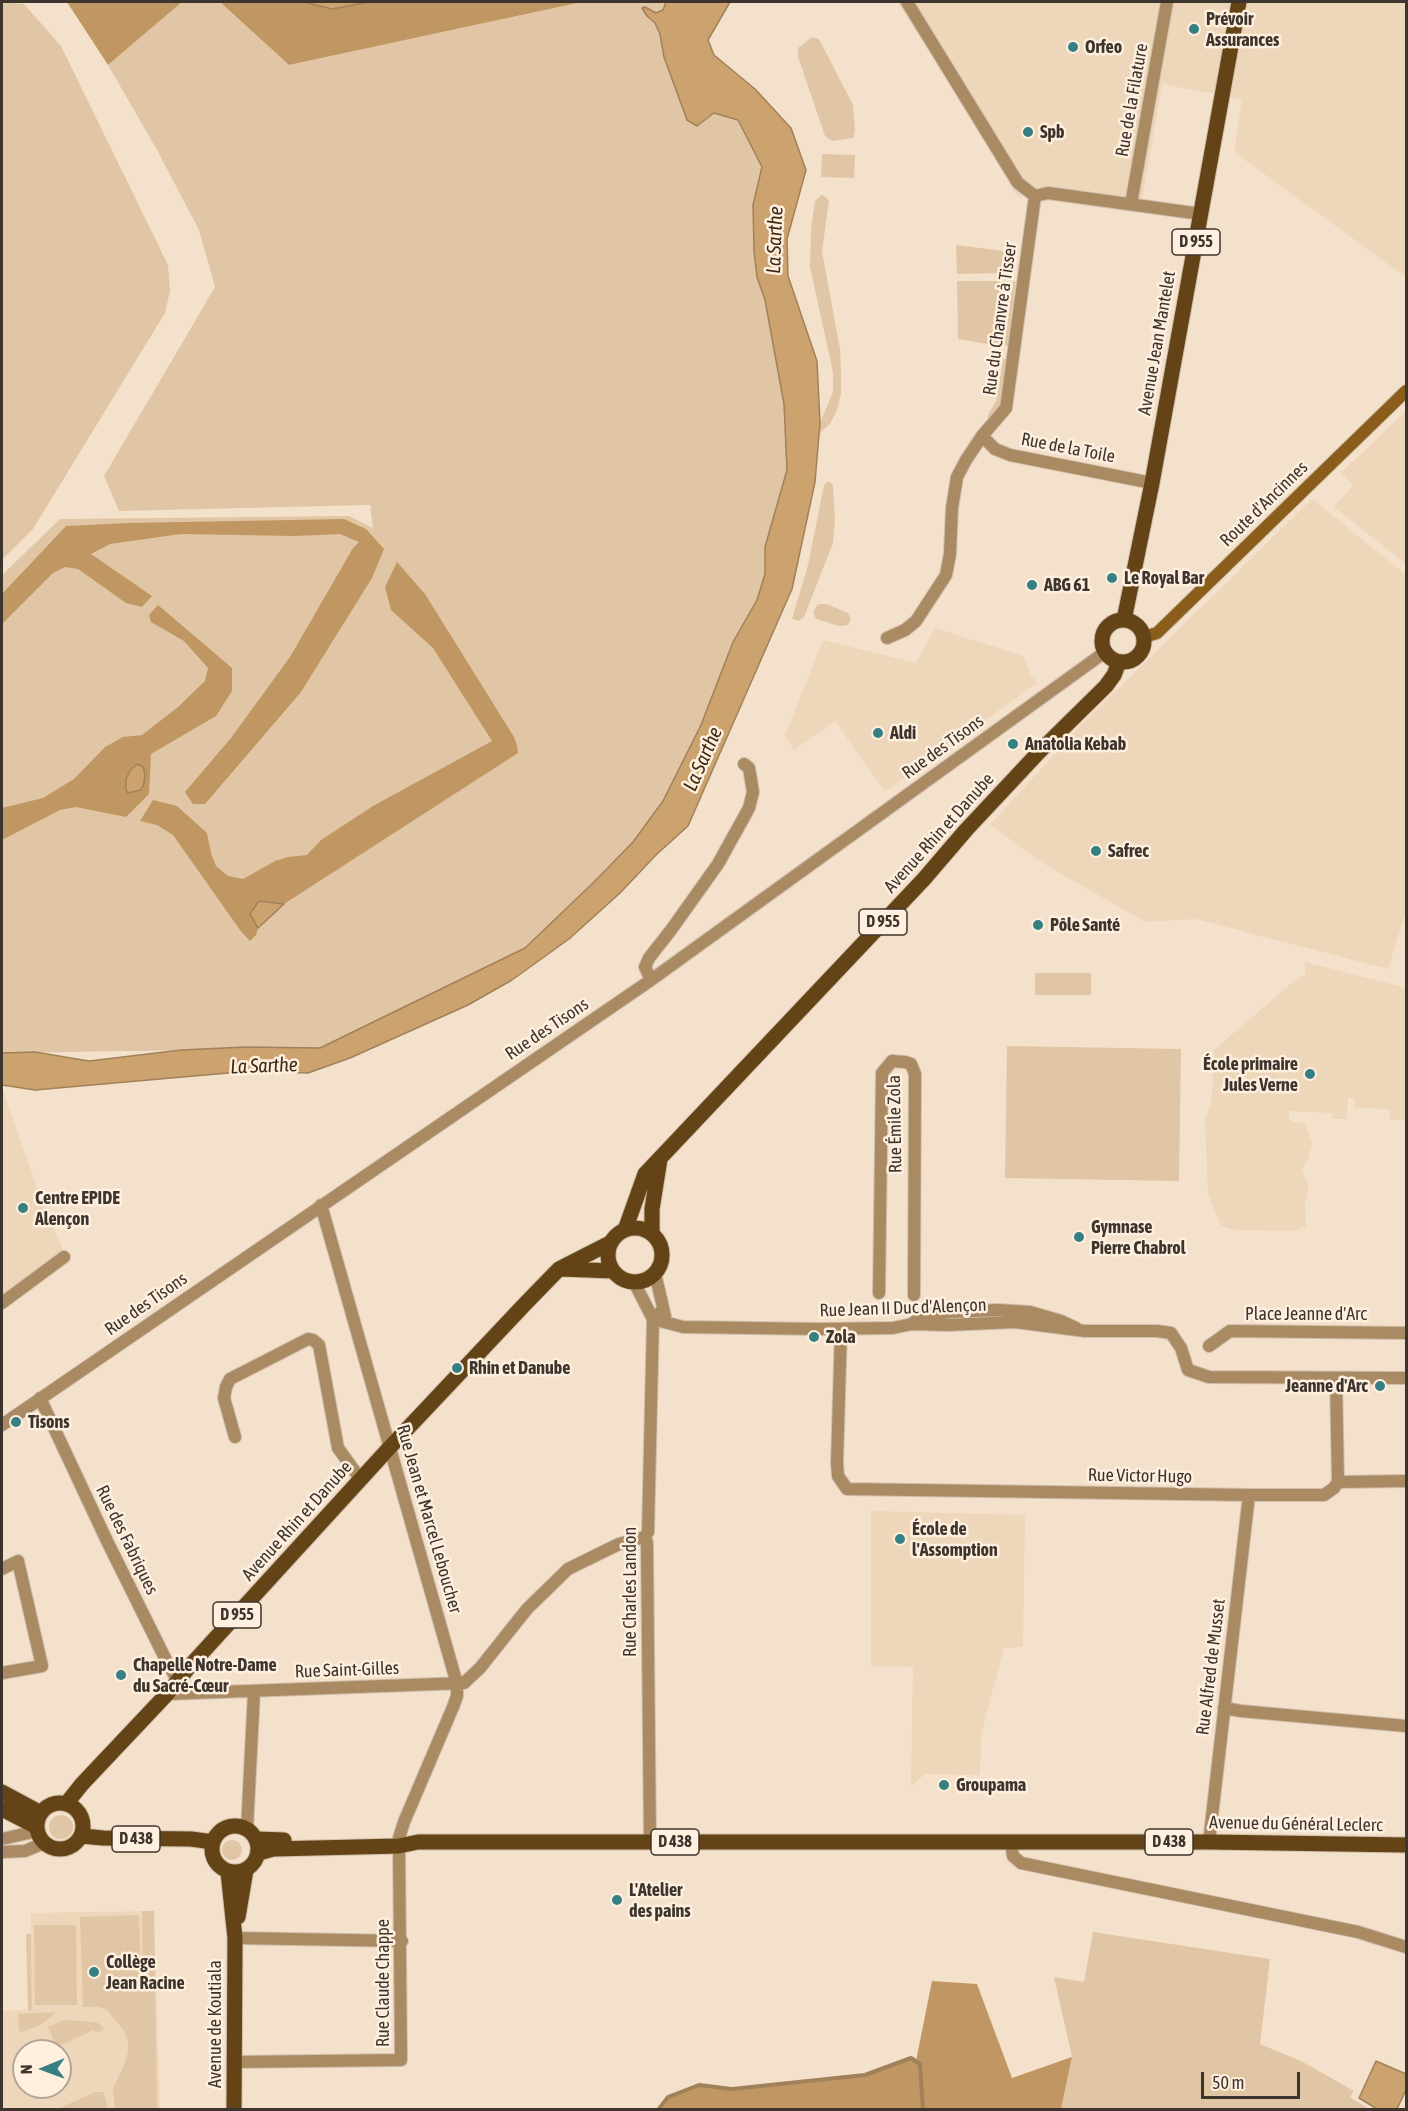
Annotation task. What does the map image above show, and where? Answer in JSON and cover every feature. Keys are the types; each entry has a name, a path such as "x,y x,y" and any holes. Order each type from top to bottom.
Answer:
{"main road":[{"name":"Avenue Jean Mantelet","path":"1124,620 1152,483 1239,2"},
{"name":"Route d'Ancinnes","path":"1144,637 1157,633 1407,391"},
{"path":"1124,620 1139,627 1144,637 1144,644 1133,661 1119,662 1108,657 1102,639 1107,628 1124,620"},
{"name":"Avenue Rhin et Danube","path":"625,1230 645,1174 916,888 966,830 1039,752 1106,686 1119,662"},
{"path":"652,1234 639,1228 625,1230 610,1243 609,1264 619,1277 634,1282 641,1281 655,1273 662,1258 661,1249 652,1234 652,1209 660,1159"},
{"name":"Avenue Rhin et Danube","path":"66,1804 167,1694 182,1688 189,1667 391,1446 559,1269 610,1243"},
{"path":"559,1269 613,1271"},
{"path":"2,1792 40,1829 57,1850 72,1847 82,1836 83,1820 74,1807 61,1803 50,1806 40,1829"},
{"path":"2,1809 40,1829"},
{"path":"241,1826 254,1840 256,1860 246,1870 228,1872 214,1860 213,1842 220,1831 227,1827 241,1826"},
{"name":"D 438","path":"82,1836 103,1839 191,1839 213,1842"},
{"name":"D 438","path":"254,1840 399,1842 411,1838 418,1842 650,1842"},
{"name":"Avenue du Général Leclerc","path":"650,1842 1209,1842 1407,1845"},
{"name":"Avenue de Koutiala","path":"235,1938 246,1870"},
{"name":"Avenue de Koutiala","path":"228,1872 235,1938 234,2109"}],"street":[{"path":"907,2 1018,183 1035,196 1048,193 1201,214"},
{"name":"Rue de la Filature","path":"1131,204 1167,2"},
{"name":"Rue du Chanvre à Tisser","path":"886,638 905,630 916,621 946,575 957,477 982,436 1005,408 1035,196"},
{"name":"Rue de la Toile","path":"982,436 994,448 1010,455 1152,483"},
{"name":"Rue des Tisons","path":"3,1422 651,980 1105,652"},
{"path":"651,980 645,968 649,958 718,864 749,808 753,792 749,768 744,764"},
{"name":"Rue Émile Zola","path":"879,1293 882,1073 892,1061 911,1064 915,1074 914,1295"},
{"name":"Rue Jean et Marcel Leboucher","path":"321,1204 457,1684 457,1696 453,1707 404,1822 399,1842"},
{"path":"2,1303 64,1257"},
{"path":"653,1342 667,1323 655,1273"},
{"path":"634,1282 653,1319 663,1310"},
{"name":"Rue Jean II Duc d'Alençon","path":"653,1319 682,1327 841,1329 893,1328 912,1324 922,1315 953,1312 998,1310 1030,1312 1085,1331 1171,1333 1181,1348 1188,1370 1209,1377 1336,1378"},
{"name":"Rue Charles Landon","path":"650,1842 647,1543 645,1537 648,1532 653,1319"},
{"name":"Rue Victor Hugo","path":"841,1329 837,1463 838,1476 847,1489 1324,1495 1338,1482 1407,1481"},
{"name":"Place Jeanne d'Arc","path":"1209,1346 1230,1331 1407,1333"},
{"path":"235,1437 224,1398 230,1379 308,1339 313,1340 319,1345 338,1448 361,1480"},
{"path":"1338,1482 1336,1378 1407,1378"},
{"name":"Rue des Fabriques","path":"40,1398 107,1541 182,1688"},
{"name":"Rue Alfred de Musset","path":"1209,1842 1249,1495"},
{"path":"457,1684 464,1683 480,1668 527,1609 567,1569 619,1545 645,1537"},
{"path":"2,1569 18,1561 42,1666 2,1673"},
{"name":"Rue Saint-Gilles","path":"182,1688 254,1692 457,1684"},
{"path":"254,1692 254,1840"},
{"path":"1224,1708 1407,1726"},
{"path":"2,1839 40,1829"},
{"path":"2,1852 25,1851 40,1829"},
{"name":"Rue Claude Chappe","path":"234,2062 401,2060 402,1941 399,1842"},
{"path":"1011,1843 1013,1856 1021,1863 1358,1932 1407,1947"},
{"path":"235,1938 402,1941"}],"shaded area":[{"path":"2,2 24,4 61,46 168,265 170,291 165,313 33,529 2,560"},
{"path":"67,2 182,2 108,65"},
{"path":"182,2 220,2 289,65 582,2 666,2 663,10 656,13 648,8 647,16 655,23 660,34 664,57 682,102 683,112 703,122 714,113 738,120 762,167 753,205 754,251 757,277 765,300 784,404 787,470 765,547 765,574 757,600 733,642 701,725 663,801 633,842 525,948 320,1048 2,1053 2,575 60,519 349,516 373,528 370,505 119,511 104,476 215,287 199,230 157,150 108,65"},
{"path":"220,2 304,2 332,9 369,2 582,2 289,65"},
{"path":"897,2 1406,2 1406,277 1234,152 1242,99 1162,84 1140,213 1017,196 939,66"},
{"path":"812,37 819,39 853,105 855,130 853,138 832,141 825,136 798,57 798,48"},
{"path":"822,154 855,155 854,178 821,177"},
{"path":"821,195 829,201 822,251 840,349 841,394 830,424 819,434 820,423 833,392 833,372 810,267 811,229 815,201"},
{"path":"956,245 1012,252 1009,273 957,274"},
{"path":"957,281 1007,281 999,346 958,339"},
{"path":"1013,281 1016,282 1008,346 1004,345"},
{"path":"1003,359 1007,359 999,407 990,419 987,417 996,401"},
{"path":"1406,411 1406,564 1334,507 1353,485 1341,473"},
{"path":"829,481 833,485 835,520 833,543 804,617 799,621 792,619 808,565 824,485"},
{"path":"1312,499 1406,575 1406,910 1388,969 1196,919 1146,922 1049,867 990,825 1080,726"},
{"path":"344,519 366,529 384,549 372,578 301,692 205,804 193,804 185,792 231,738 290,657 353,548 359,542 340,534 295,536 181,534 110,544 91,554 152,596 142,607 126,603 78,569 65,567 53,573 2,624 2,594 66,526"},
{"path":"397,562 425,594 514,737 518,753 284,904 259,901 251,914 258,928 256,935 250,941 173,835 157,825 140,821 153,800 177,806 207,833 216,866 228,876 243,879 275,861 307,855 321,840 373,806 492,741 433,648 391,610 385,587"},
{"path":"818,604 827,604 848,613 851,619 848,625 839,626 816,619 813,612"},
{"path":"158,605 232,668 232,691 216,716 151,754 149,794 126,817 76,807 60,810 2,840 2,808 43,798 74,779 105,747 123,737 142,735 178,707 205,681 208,668 184,641 151,622 149,615"},
{"path":"935,628 1023,656 1030,674 1037,683 885,792 835,721 794,750 785,736 823,640 916,663"},
{"name":"École primaire Jules Verne","path":"1305,962 1406,988 1406,1120 1390,1120 1389,1109 1355,1108 1354,1098 1348,1098 1347,1119 1333,1119 1332,1113 1289,1111 1291,1121 1305,1124 1312,1143 1308,1159 1302,1170 1309,1187 1305,1203 1306,1226 1295,1231 1236,1230 1221,1226 1208,1193 1205,1120 1212,1099 1214,1050 1300,976 1305,976"},
{"path":"1035,973 1091,973 1091,995 1035,995"},
{"path":"1007,1046 1181,1049 1179,1181 1005,1178"},
{"name":"Centre EPIDE Alençon","path":"2,1087 38,1191 65,1254 2,1297"},
{"path":"871,1511 1025,1515 1023,1647 1004,1648 981,1734 980,1775 925,1774 911,1786 913,1667 871,1666"},
{"path":"61,1815 66,1816 72,1822 72,1832 66,1838 61,1839 56,1838 50,1832 49,1827 50,1822 56,1816"},
{"path":"232,1840 239,1843 242,1850 239,1857 232,1860 225,1857 222,1850 225,1843"},
{"path":"142,1911 154,1911 157,2109 115,2109 113,2088 125,2063 128,2041 124,2031 108,2011 99,2007 83,2007 80,1917 139,1915 141,1983 143,1984"},
{"name":"Collège Jean Racine","path":"154,1911 160,2109 2,2109 2,2011 32,2010 31,1913"},
{"path":"34,1925 76,1925 77,2005 35,2005"},
{"path":"1093,1932 1270,1959 1260,2044 1301,2061 1354,2091 1350,2097 1369,2109 1061,2109 1072,2057 1054,1977 1084,1982"},
{"path":"26,1934 31,1934 32,2010 28,2011"},
{"path":"932,1981 977,1984 1012,2078 1072,2057 1061,2109 658,2109 667,2097 699,2085 732,2089 865,2075 911,2058 916,2061"},
{"path":"56,2012 42,2024 19,2032 18,2014"},
{"path":"64,2020 96,2022 104,2030 96,2033 94,2030 72,2040 53,2039 48,2027"},
{"path":"95,2092 104,2092 108,2109 60,2108"}],"water":[{"path":"304,2 369,2 332,9"},
{"name":"La Sarthe","path":"666,2 730,2 708,40 714,55 755,89 791,128 806,170 787,239 788,276 817,361 820,423 815,482 792,589 688,826 569,939 512,980 468,1005 350,1058 308,1073 251,1071 35,1090 2,1085 2,1053 35,1052 89,1061 181,1050 245,1047 320,1048 525,948 633,842 663,801 701,725 733,642 757,600 765,574 765,547 787,470 784,404 765,300 757,277 754,251 753,205 762,167 738,120 714,113 697,126 687,120 664,57 660,34 655,23 642,8 645,7 656,13 663,10"},
{"path":"138,764 143,767 144,783 141,790 128,793 126,779 131,769"},
{"path":"259,901 284,904 258,928 250,914"},
{"path":"1376,2061 1406,2074 1406,2090 1397,2109 1377,2109 1359,2098"}],"waterway":[{"path":"658,2110 668,2097 699,2085 732,2089 865,2075 911,2058 920,2064 923,2110"}],"place":[{"name":"Prévoir Assurances","path":"1194,29"},
{"name":"Orfeo","path":"1073,47"},
{"name":"Spb","path":"1028,132"},
{"name":"Le Royal Bar","path":"1112,578"},
{"name":"ABG 61","path":"1032,585"},
{"name":"Aldi","path":"878,733"},
{"name":"Anatolia Kebab","path":"1013,744"},
{"name":"Safrec","path":"1096,851"},
{"name":"Pôle Santé","path":"1038,925"},
{"name":"École primaire Jules Verne","path":"1310,1074"},
{"name":"Centre EPIDE Alençon","path":"23,1208"},
{"name":"Gymnase Pierre Chabrol","path":"1079,1237"},
{"name":"Zola","path":"814,1337"},
{"name":"Rhin et Danube","path":"457,1368"},
{"name":"Jeanne d'Arc","path":"1380,1386"},
{"name":"Tisons","path":"16,1422"},
{"name":"École de l'Assomption","path":"900,1539"},
{"name":"Chapelle Notre-Dame du Sacré-Cœur","path":"121,1675"},
{"name":"Groupama","path":"944,1785"},
{"name":"L'Atelier des pains","path":"617,1900"},
{"name":"Collège Jean Racine","path":"94,1972"}]}
